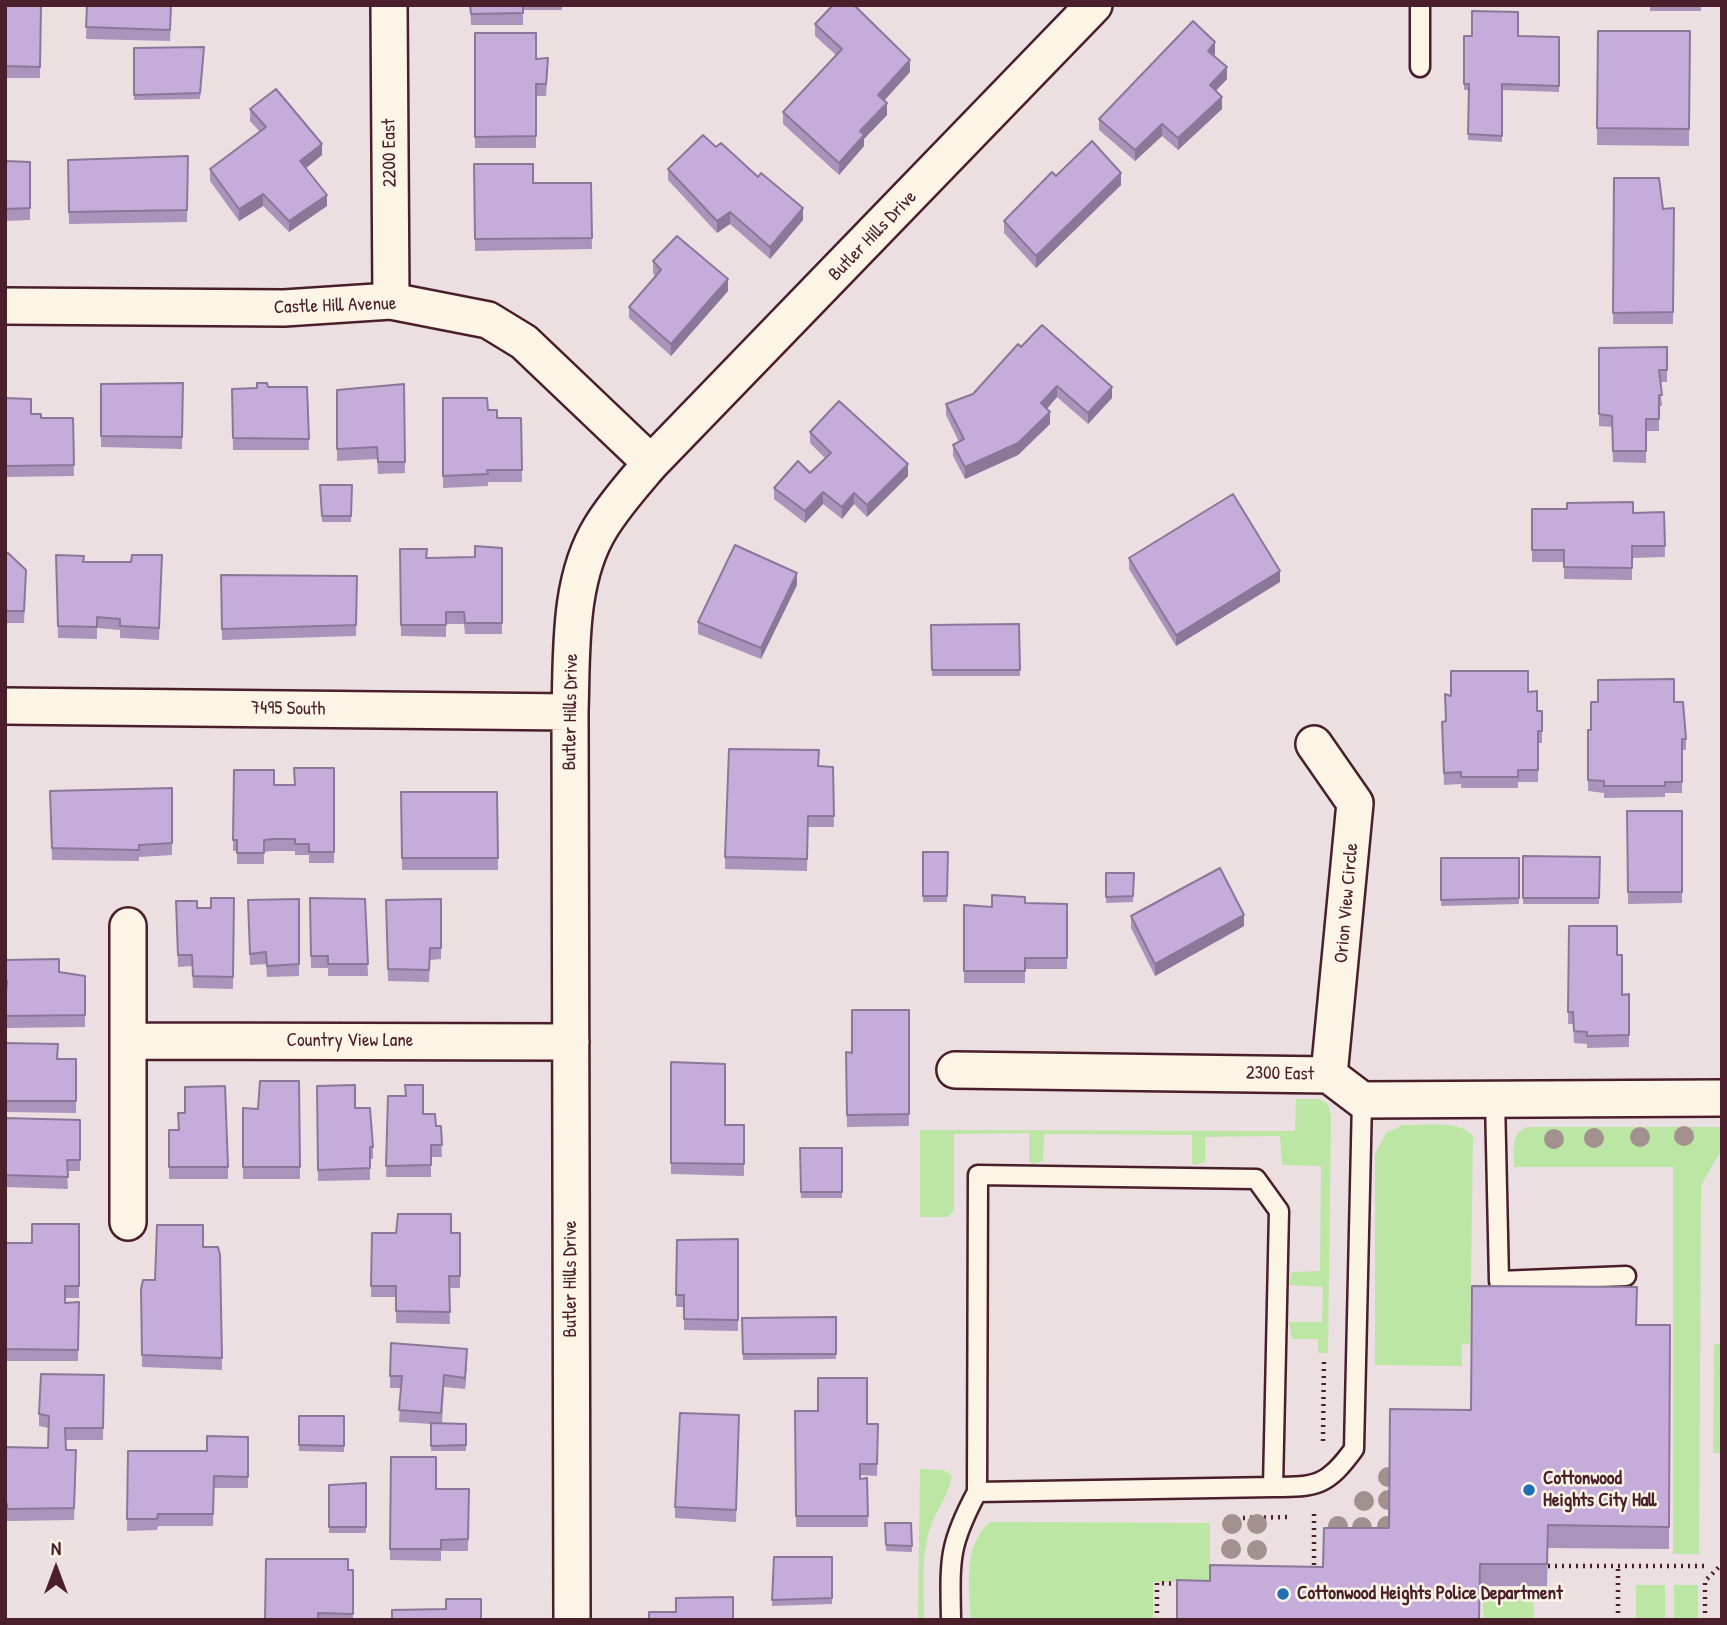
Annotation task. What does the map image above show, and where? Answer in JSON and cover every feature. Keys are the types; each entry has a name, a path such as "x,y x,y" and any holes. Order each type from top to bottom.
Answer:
{"street":[{"name":"2200 East","path":"389,5 391,300"},
{"name":"Butler Hills Drive","path":"572,1620 570,712 575,611 583,569 600,529 651,463 1094,5"},
{"name":"Castle Hill Avenue","path":"5,306 284,308 391,300 488,320 524,342 651,463"},
{"name":"7495 South","path":"5,706 570,712"},
{"name":"Orion View Circle","path":"1314,744 1355,803 1329,1075"},
{"path":"128,926 128,1222"},
{"name":"Country View Lane","path":"128,1041 571,1042"},
{"name":"2300 East","path":"955,1070 1329,1075 1362,1100"},
{"path":"1362,1100 1722,1098"}],"lane":[{"path":"1420,5 1420,67"},
{"path":"1495,1099 1494,1175 1499,1281 1626,1276"},
{"path":"977,1492 1311,1487 1335,1473 1354,1449 1362,1100"},
{"path":"951,1620 950,1557 957,1528 977,1492 978,1175 1256,1179 1279,1211 1273,1487"}],"path":[{"path":"1323,1441 1324,1357"},
{"path":"1314,1514 1314,1572"},
{"path":"1705,1620 1705,1581 1722,1564"},
{"path":"1548,1566 1705,1566"},
{"path":"1618,1566 1618,1620"},
{"path":"1157,1620 1157,1583 1196,1584"}],"green space":[{"path":"1296,1099 1319,1099 1328,1104 1331,1116 1328,1353 1318,1353 1318,1339 1292,1339 1289,1322 1322,1322 1323,1287 1289,1285 1292,1272 1320,1271 1321,1166 1282,1165 1280,1136 1205,1137 1205,1162 1195,1165 1192,1163 1192,1135 1044,1134 1043,1161 1033,1164 1029,1161 1029,1133 954,1134 954,1210 948,1217 920,1217 920,1130 1295,1131"},
{"path":"1403,1125 1451,1125 1460,1127 1473,1136 1470,1344 1462,1344 1462,1366 1375,1365 1375,1154 1386,1133"},
{"path":"1722,1127 1722,1149 1701,1185 1699,1554 1673,1554 1673,1167 1514,1167 1516,1138 1522,1129"},
{"path":"1714,1344 1722,1344 1722,1453 1713,1453"},
{"path":"920,1469 943,1470 952,1475 926,1542 924,1620 918,1620"},
{"path":"990,1522 1210,1523 1210,1581 1153,1582 1153,1620 970,1620 971,1555 981,1532"},
{"path":"1636,1585 1665,1585 1665,1620 1636,1620"},
{"path":"1674,1585 1698,1585 1698,1620 1674,1620"},
{"path":"1483,1591 1533,1591 1534,1620 1483,1620"}],"building":[{"path":"5,5 41,5 40,67 5,66"},
{"path":"87,5 171,5 170,30 86,27"},
{"path":"470,5 523,5 523,13 471,14"},
{"path":"833,5 854,5 910,60 878,95 887,103 860,131 864,135 839,163 783,112 842,49 815,24"},
{"path":"1472,11 1518,12 1518,36 1559,37 1559,86 1502,84 1502,136 1468,134 1469,84 1464,84 1464,36 1472,36"},
{"path":"1193,21 1215,42 1208,51 1227,67 1210,85 1222,97 1178,138 1162,124 1135,150 1099,119"},
{"path":"1598,31 1690,31 1689,129 1597,128"},
{"path":"475,33 536,33 536,59 548,58 546,84 536,84 536,136 475,137"},
{"path":"204,47 200,93 134,95 134,48"},
{"path":"276,89 322,144 300,161 327,195 289,221 263,194 239,209 210,169 266,127 250,109"},
{"path":"703,135 716,147 721,143 758,177 761,173 803,208 770,247 730,212 717,221 668,169"},
{"path":"1092,141 1121,173 1036,256 1004,221 1052,172 1056,176"},
{"path":"188,156 187,210 69,212 68,160"},
{"path":"5,161 30,162 30,208 5,209"},
{"path":"474,164 533,164 533,183 591,183 592,238 475,239"},
{"path":"1614,178 1659,178 1663,209 1674,208 1673,312 1613,313"},
{"path":"677,236 728,279 671,344 629,307 661,270 653,261"},
{"path":"1042,325 1112,387 1088,413 1057,386 1041,403 1050,412 1018,443 965,467 953,445 964,439 946,404 973,394 1018,344 1021,347"},
{"path":"1667,347 1667,370 1659,370 1662,395 1659,395 1659,419 1646,419 1646,451 1613,451 1612,416 1599,414 1599,348"},
{"path":"183,383 182,437 101,436 101,384"},
{"path":"257,383 267,383 268,387 307,387 309,439 233,438 232,389 257,388"},
{"path":"404,384 405,462 378,462 377,447 337,449 337,390"},
{"path":"5,398 31,399 31,414 41,414 41,418 73,418 74,465 5,466"},
{"path":"443,398 487,398 488,410 497,410 497,418 521,418 522,470 487,470 488,474 443,476"},
{"path":"839,401 908,464 867,505 854,493 842,507 823,492 805,511 774,488 798,461 810,473 831,453 810,432"},
{"path":"320,485 352,485 351,516 322,516"},
{"path":"1233,494 1280,571 1176,635 1129,558"},
{"path":"1633,502 1633,513 1664,512 1665,546 1632,546 1632,568 1564,567 1564,550 1532,550 1532,509 1567,509 1567,503"},
{"path":"735,545 797,573 761,648 698,622"},
{"path":"475,546 502,548 502,623 465,623 464,612 446,612 446,625 401,625 400,549 427,549 426,558 475,557"},
{"path":"5,553 26,570 24,611 5,611"},
{"path":"56,555 84,556 83,562 131,562 132,555 162,555 159,628 120,626 120,619 97,617 97,627 58,626"},
{"path":"221,575 357,576 356,625 222,629"},
{"path":"1019,624 1020,670 932,670 931,625"},
{"path":"1451,671 1528,671 1528,692 1537,691 1537,711 1542,711 1542,731 1538,731 1538,770 1518,770 1518,777 1461,777 1461,772 1444,773 1442,722 1446,721 1445,694 1451,696"},
{"path":"1674,679 1674,702 1683,702 1686,739 1682,739 1682,782 1665,782 1665,786 1604,786 1604,781 1588,780 1588,730 1591,730 1591,702 1598,702 1598,680"},
{"path":"729,749 819,750 818,766 833,767 834,816 808,816 807,859 725,857"},
{"path":"294,768 334,768 334,852 309,852 309,844 295,844 295,839 273,839 264,840 264,853 237,853 237,840 233,840 234,770 274,770 274,785 295,785"},
{"path":"172,788 172,843 139,845 139,850 52,848 50,791"},
{"path":"401,792 497,792 498,858 402,858"},
{"path":"1627,811 1682,811 1682,892 1628,892"},
{"path":"923,852 948,852 947,896 923,896"},
{"path":"1523,856 1600,857 1599,898 1523,898"},
{"path":"1441,858 1519,858 1519,898 1441,900"},
{"path":"1220,868 1244,915 1155,964 1131,916"},
{"path":"1106,873 1134,873 1133,896 1106,897"},
{"path":"992,895 1025,897 1025,903 1067,904 1067,958 1025,958 1025,971 964,971 964,905 992,907"},
{"path":"211,898 234,898 233,977 193,976 192,955 178,955 176,901 197,901 197,908 211,908"},
{"path":"310,898 365,899 368,964 328,964 328,956 311,956"},
{"path":"299,899 299,964 267,966 266,952 250,954 248,900"},
{"path":"441,899 441,948 430,948 429,970 388,969 386,900"},
{"path":"1569,926 1617,926 1617,955 1622,955 1622,995 1629,994 1629,1035 1587,1036 1587,1032 1574,1031 1573,1012 1568,1012"},
{"path":"59,959 59,972 85,976 85,1015 5,1016 5,960"},
{"path":"852,1010 909,1010 909,1114 847,1115 846,1052 852,1053"},
{"path":"5,1043 58,1044 57,1059 76,1059 76,1101 5,1101"},
{"path":"671,1062 725,1064 725,1125 744,1125 744,1164 671,1163"},
{"path":"260,1081 299,1081 300,1167 243,1167 243,1108 258,1109"},
{"path":"355,1085 355,1108 370,1108 373,1147 370,1147 370,1168 318,1170 317,1086"},
{"path":"405,1085 423,1085 423,1114 435,1114 436,1126 441,1126 442,1145 431,1145 431,1165 386,1166 388,1096 406,1096"},
{"path":"225,1086 228,1167 169,1167 169,1130 179,1130 178,1113 185,1113 185,1087"},
{"path":"5,1118 80,1120 80,1160 67,1160 68,1177 5,1175"},
{"path":"800,1148 842,1148 842,1192 801,1192"},
{"path":"398,1214 451,1214 451,1233 460,1233 460,1276 449,1276 450,1312 396,1311 396,1286 371,1286 372,1233 396,1233"},
{"path":"32,1224 79,1224 79,1286 65,1286 65,1303 79,1302 78,1350 5,1349 5,1243 32,1243"},
{"path":"157,1225 203,1225 203,1247 218,1247 222,1358 142,1355 141,1289 143,1280 155,1280"},
{"path":"738,1239 738,1320 684,1319 684,1295 676,1295 677,1240"},
{"name":"Cottonwood Heights City Hall","path":"1472,1286 1637,1287 1636,1325 1670,1325 1669,1527 1548,1525 1547,1564 1480,1564 1479,1620 1177,1620 1177,1580 1210,1581 1210,1565 1323,1567 1324,1528 1389,1528 1390,1409 1471,1410"},
{"path":"836,1317 836,1354 743,1354 742,1318"},
{"path":"391,1343 467,1349 465,1378 444,1375 441,1413 399,1410 402,1376 390,1376"},
{"path":"41,1374 104,1375 103,1428 65,1428 66,1450 76,1450 74,1508 7,1509 5,1447 48,1448 49,1416 39,1414"},
{"path":"818,1378 867,1378 867,1424 878,1424 877,1464 860,1464 860,1479 867,1478 868,1516 796,1516 795,1411 818,1411"},
{"path":"680,1413 739,1415 736,1510 675,1507"},
{"path":"299,1416 344,1416 344,1446 299,1445"},
{"path":"431,1423 466,1424 466,1445 431,1446"},
{"path":"207,1436 248,1437 248,1477 214,1476 213,1514 158,1514 157,1519 127,1519 128,1451 207,1451"},
{"path":"391,1457 436,1457 436,1489 469,1489 468,1539 441,1540 441,1549 390,1549"},
{"path":"366,1483 366,1527 329,1527 329,1485"},
{"path":"885,1523 911,1523 912,1546 886,1545"},
{"path":"774,1557 832,1557 832,1598 772,1600"},
{"path":"266,1559 348,1559 348,1570 353,1570 353,1614 318,1613 318,1620 265,1620"},
{"path":"733,1597 733,1620 649,1620 649,1612 676,1612 676,1598"},
{"path":"446,1599 481,1599 481,1620 392,1620 392,1610 446,1609"}],"place":[{"name":"Cottonwood Heights City Hall","path":"1529,1490"},
{"name":"Cottonwood Heights Police Department","path":"1283,1594"}]}
